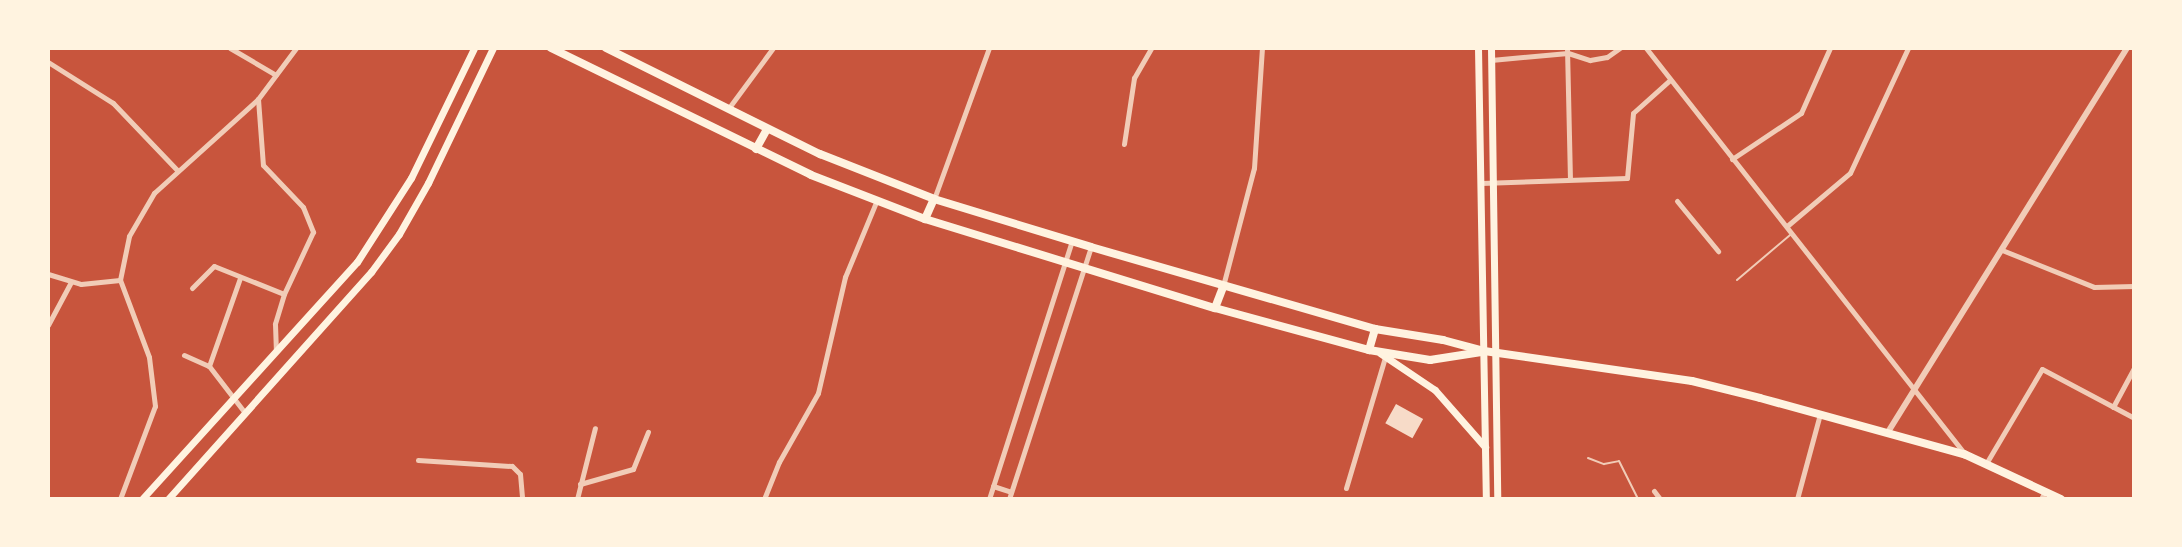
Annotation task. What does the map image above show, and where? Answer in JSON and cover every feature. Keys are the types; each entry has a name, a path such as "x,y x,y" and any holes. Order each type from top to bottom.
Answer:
{"main road":[{"path":"142,499 357,262 384,225 474,48"},
{"path":"168,499 371,272 399,234 428,183 493,48"},
{"path":"551,48 756,149 876,202 925,219 1066,260 1215,308 1377,353 1430,360 1484,351"},
{"path":"606,48 767,129 934,199 1072,242 1375,329 1443,340 1495,353 1692,381 1820,414 1965,454 1987,462 2043,495 2061,499"},
{"path":"1478,48 1486,499"},
{"path":"1491,48 1497,499"},
{"path":"756,149 767,129"},
{"path":"925,219 934,199"},
{"path":"1215,308 1223,287"},
{"path":"1375,329 1377,353"},
{"path":"1377,353 1435,390 1485,447"}],"street":[{"path":"230,48 276,75"},
{"path":"120,499 147,434 155,396 149,357 120,280 121,260 138,215 177,170 258,99 296,48"},
{"path":"728,109 773,48"},
{"path":"934,199 989,48"},
{"path":"1124,144 1134,78 1151,48"},
{"path":"1223,287 1254,168 1262,48"},
{"path":"1491,60 1568,50 1590,60 1606,57 1620,48"},
{"path":"1646,48 1916,388 1965,454"},
{"path":"1732,159 1802,113 1830,48"},
{"path":"1787,226 1850,172 1908,48"},
{"path":"1888,432 2127,48"},
{"path":"1568,50 1570,179"},
{"path":"48,62 113,103 177,170"},
{"path":"1481,183 1627,178 1633,112 1670,80"},
{"path":"258,99 263,165 303,207 313,232 284,294 275,324 276,351"},
{"path":"1677,201 1718,251"},
{"path":"764,499 779,462 818,393 845,277 876,202"},
{"path":"989,499 1072,242"},
{"path":"1009,499 1091,247"},
{"path":"2002,250 2094,287 2134,286"},
{"path":"192,288 214,266 240,278 268,285 284,294"},
{"path":"48,274 71,282 92,284 120,280"},
{"path":"209,366 240,278"},
{"path":"48,325 71,282"},
{"path":"1346,488 1377,353"},
{"path":"184,355 209,366 232,401 245,413"},
{"path":"2113,407 2134,368"},
{"path":"1987,462 2042,369 2134,418"},
{"path":"1797,499 1820,414"},
{"path":"577,499 595,428"},
{"path":"580,484 633,469 648,432"},
{"path":"418,460 512,466 520,474 522,499"},
{"path":"993,486 1011,492"},
{"path":"1654,491 1660,499"}],"lane":[{"path":"1737,280 1792,233"},
{"path":"1588,458 1604,464 1619,461 1638,499"}],"building":[{"path":"1396,404 1423,419 1412,438 1385,423"}]}
